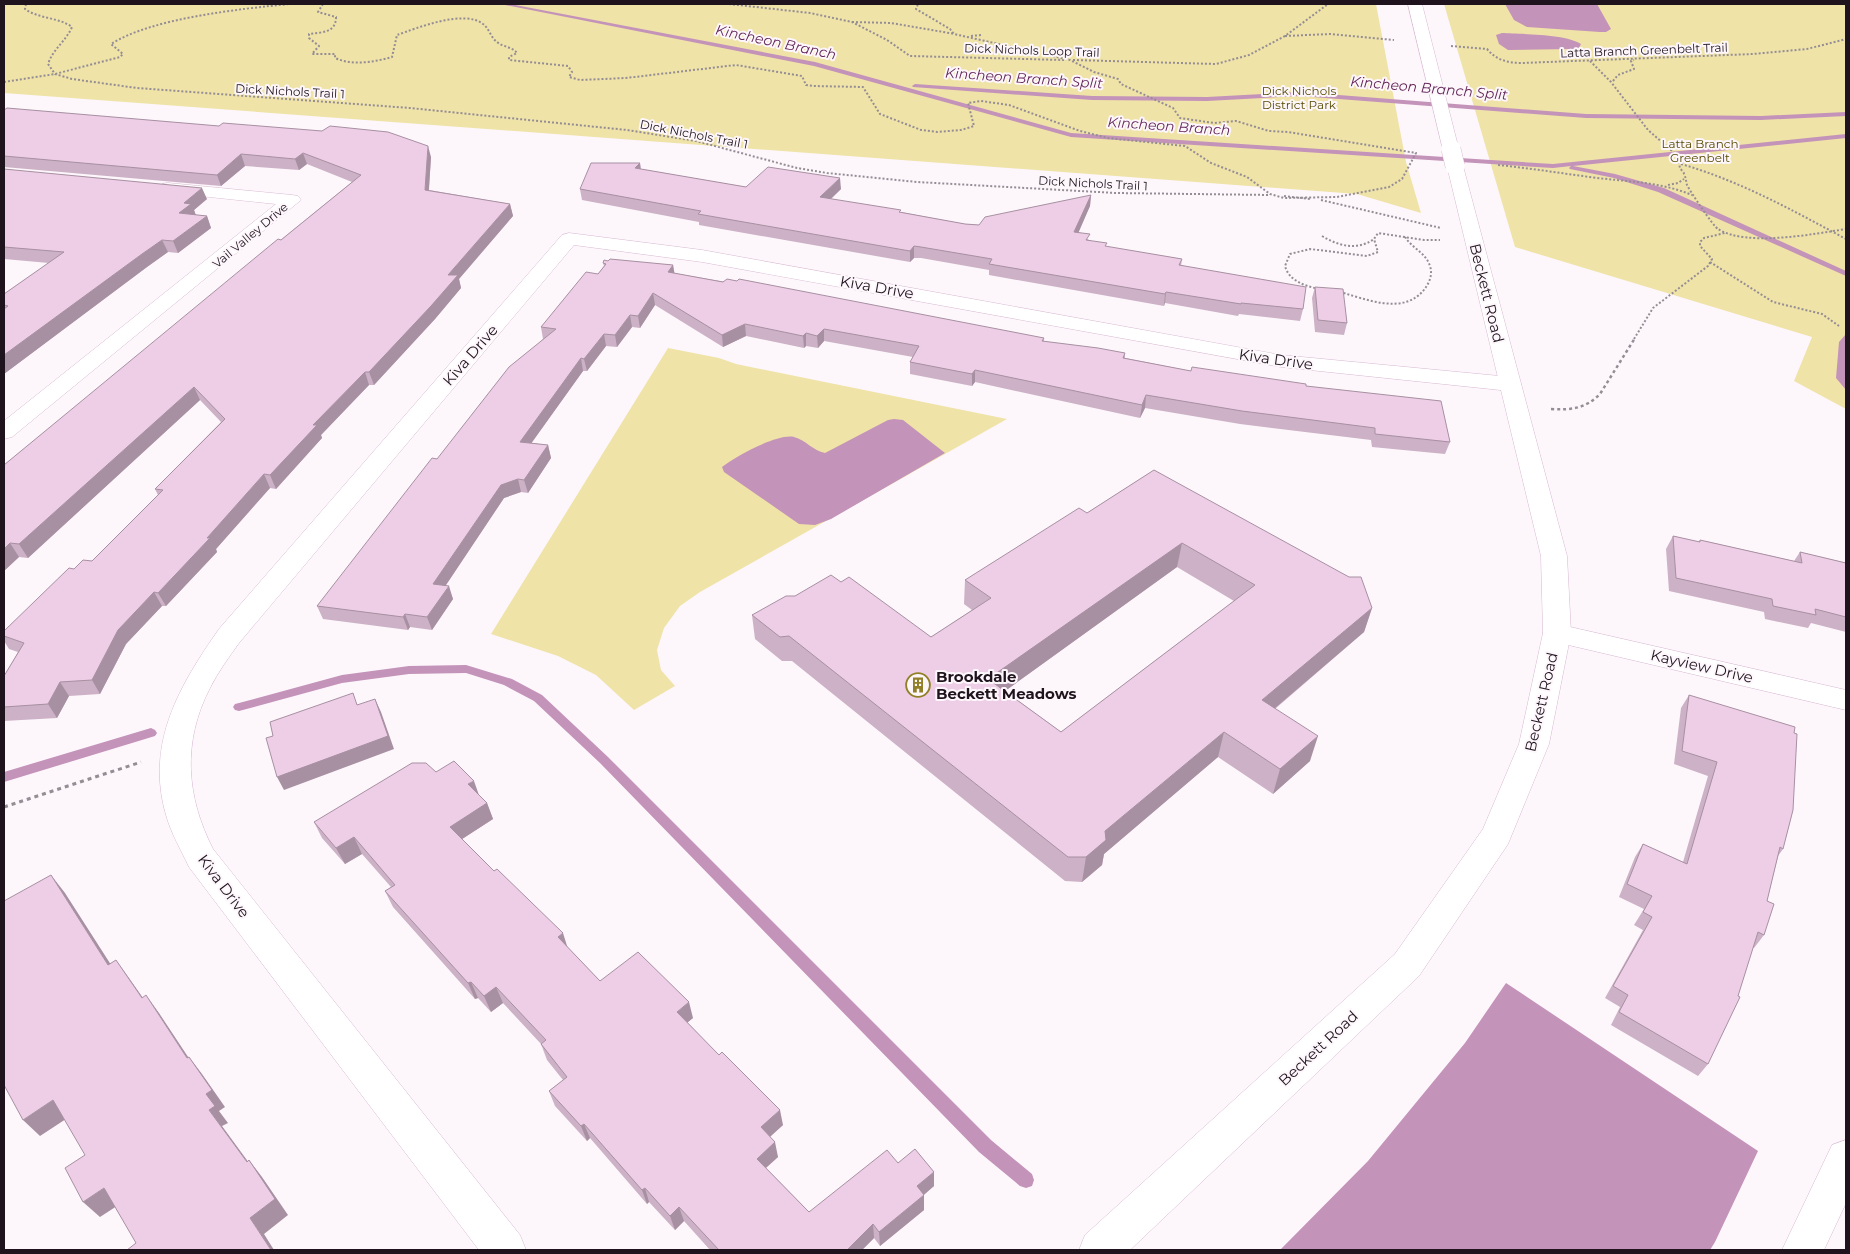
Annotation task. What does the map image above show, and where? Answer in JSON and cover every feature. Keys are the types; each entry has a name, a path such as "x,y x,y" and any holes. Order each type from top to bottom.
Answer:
{"street":[{"name":"Beckett Road","path":"1100,1250 1407,965 1497,835 1534,744 1557,633 1554,556 1414,4"},
{"name":"Vail Valley Drive","path":"4,432 292,200 148,186"},
{"name":"Kiva Drive","path":"506,1250 201,858 181,815 176,786 177,750 187,706 202,675 229,636 570,239 702,256 1281,360 1510,384"},
{"name":"Kayview Drive","path":"1557,633 1846,700"},
{"path":"1804,1250 1846,1159"}],"path":[{"path":"26,4 25,9 30,14 39,18 66,22 72,27 71,33 50,56 48,64 55,74"},
{"path":"4,82 55,74 120,58 124,54 111,44 118,38 146,29 214,12 289,4"},
{"path":"323,4 318,12 336,17 336,24 331,30 309,34 309,38 319,46 312,54 335,54 335,58 340,62 368,62 392,57 397,35 416,28 461,18 475,20 484,24 490,38 503,47 515,50 517,53 509,57 509,60 545,66 568,66 572,72 569,76 580,80 687,72 723,65 752,67 802,76 806,85 817,88 863,87 880,114 921,130 937,132 961,130 974,126 968,103 989,102 1007,104 1087,133 1128,142 1183,145 1194,150 1205,160 1251,179 1272,195"},
{"name":"Dick Nichols Loop Trail","path":"729,4 810,13 852,22 887,40 910,56 1216,64 1249,55 1285,36 1328,4"},
{"path":"918,4 916,9 950,29 954,34 981,35"},
{"path":"852,22 891,22 1070,60 1094,72 1118,79 1121,84 1173,108 1180,118 1214,123 1236,121 1269,132 1288,132 1416,153 1404,176 1397,183 1381,190 1317,199"},
{"path":"1285,36 1330,34 1394,40"},
{"name":"Latta Branch Greenbelt Trail","path":"1446,46 1487,49 1495,58 1515,63 1634,59 1807,49 1846,39"},
{"path":"1612,81 1618,75 1634,69 1631,61 1634,59"},
{"path":"1590,61 1612,81 1640,122 1679,157 1680,168 1684,172 1684,179 1692,195 1705,210 1708,221 1719,231 1752,238 1846,229"},
{"name":"Dick Nichols Trail 1","path":"55,74 72,79 137,88 410,108 627,130 696,141 797,168 836,174 926,182 1116,193 1272,195 1317,199 1441,228"},
{"path":"1681,164 1715,174 1753,190 1846,239"},
{"path":"1498,165 1591,177 1634,180 1663,185 1692,195"},
{"path":"1663,185 1678,183 1684,179"},
{"path":"1322,236 1339,245 1347,246 1365,246 1374,240 1378,233 1391,233 1424,241 1440,240"},
{"path":"1551,409 1567,410 1586,407 1600,394 1653,308 1708,266 1712,259 1700,246 1700,242 1704,238 1726,233"},
{"path":"1337,292 1377,302 1395,304 1406,303 1425,291 1431,280 1430,264 1420,250 1407,241 1405,237"},
{"path":"1322,289 1291,278 1284,268 1287,257 1292,252 1314,250 1366,256 1378,252 1374,240"},
{"path":"1710,262 1773,302 1822,314 1838,326"},
{"path":"4,806 177,750"}],"green space":[{"name":"Dick Nichols District Park","path":"4,4 1376,4 1406,162 1421,213 1357,194 4,93"},
{"name":"Latta Branch Greenbelt","path":"1444,4 1846,4 1846,409 1794,381 1812,337 1515,247"},
{"path":"668,348 719,358 736,364 1007,419 700,592 680,606 664,628 657,650 661,670 675,686 634,710 596,675 558,656 491,634"}],"shaded area":[{"path":"1505,4 1597,4 1611,29 1606,32 1600,32 1527,27 1514,20"},
{"path":"1502,33 1555,36 1581,44 1579,48 1572,49 1508,50 1499,44 1496,35"},
{"path":"1846,334 1846,390 1836,378 1839,342"},
{"path":"888,420 903,420 945,453 831,519 815,525 799,524 724,472 722,467 756,447 787,437 798,438 825,453"},
{"path":"1506,983 1758,1151 1710,1250 1280,1250 1368,1161 1465,1043"}],"building":[{"path":"7,108 219,126 223,123 322,131 330,126 388,132 428,146 425,190 510,204 448,275 458,275 431,306 369,372 365,372 313,425 317,425 270,475 264,474 207,538 210,538 158,593 154,592 118,630 92,680 60,682 48,704 4,707 4,676 24,643 4,636 4,631 69,568 74,569 83,560 92,561 163,490 155,489 225,419 194,387 19,544 10,543 4,549 4,465 278,239 281,240 361,175 303,153 295,159 241,154 217,175 4,156 4,110"},
{"path":"591,163 640,163 635,168 746,187 768,167 840,178 820,197 979,225 985,217 1091,195 1074,232 1090,234 1086,240 1107,243 1105,246 1182,259 1179,265 1306,287 1303,309 1241,304 1166,292 1165,294 989,264 992,259 914,246 910,251 698,214 701,211 580,189"},
{"path":"4,169 202,188 184,203 191,204 179,213 207,216 173,241 162,240 4,355 4,309 8,306 4,305 4,294 64,252 4,247"},
{"path":"610,259 673,265 668,272 723,282 727,279 737,281 739,279 1044,338 1042,341 1125,353 1123,358 1191,371 1192,367 1306,384 1306,386 1441,401 1450,442 1375,434 1375,428 1242,411 1146,395 1142,405 975,370 972,374 910,362 919,346 824,329 817,336 806,333 803,336 745,324 722,335 653,293 638,316 630,315 615,335 604,334 584,359 581,358 520,442 548,445 524,480 518,479 501,485 433,584 449,586 427,617 405,614 403,617 317,606 432,458 437,459 509,367 556,329 541,327 586,272 598,274 606,264 603,263 604,260 608,261"},
{"path":"1315,287 1343,289 1347,323 1318,320"},
{"name":"Brookdale Beckett Meadows","path":"1154,470 1349,577 1361,577 1372,608 1262,700 1318,736 1280,769 1224,732 1105,831 1106,840 1086,857 1068,857 789,636 780,637 752,615 786,596 795,596 831,575 841,582 849,577 931,637 991,598 965,580 1079,508 1087,513","holes":["1182,543 1255,585 1061,732 988,679"]},
{"path":"1673,536 1700,542 1700,540 1802,563 1800,552 1846,563 1846,617 1815,609 1816,615 1773,606 1772,599 1676,578"},
{"path":"353,693 357,705 375,699 388,736 277,777 266,738 273,736 270,722"},
{"path":"1689,695 1795,727 1794,733 1797,734 1793,810 1783,849 1780,847 1767,901 1774,904 1764,935 1758,932 1738,996 1740,997 1708,1064 1619,1012 1628,995 1613,986 1652,917 1643,912 1652,896 1627,884 1643,844 1687,864 1717,762 1682,751"},
{"path":"454,761 474,781 468,784 487,803 450,827 494,871 497,869 563,933 558,937 600,981 638,952 689,1002 677,1012 719,1055 722,1052 780,1110 761,1127 775,1142 757,1159 809,1212 887,1150 898,1163 915,1149 934,1172 917,1186 924,1195 879,1232 873,1224 847,1250 719,1250 679,1207 670,1216 645,1188 642,1190 584,1124 581,1126 549,1091 567,1077 541,1044 546,1040 496,987 484,996 471,982 468,983 385,891 395,885 354,837 336,848 314,822 412,763 426,763 436,772"},
{"path":"51,875 108,965 116,960 142,998 146,995 187,1058 189,1057 212,1090 206,1094 215,1106 209,1110 247,1162 249,1160 275,1199 250,1218 271,1250 127,1250 136,1243 104,1188 83,1202 65,1168 85,1155 53,1100 23,1120 4,1085 4,901"}],"waterway":[{"name":"Kincheon Branch","path":"503,4 815,64 1071,135 1553,166 1846,136"},
{"name":"Kincheon Branch Split","path":"915,86 1092,98 1207,99 1300,94 1586,116 1761,118 1846,114"},
{"path":"1572,168 1615,176 1661,190 1846,274"},
{"path":"239,707 342,679 409,670 466,669 508,682 538,698 604,760 985,1146 1026,1180"},
{"path":"4,777 151,733"}],"place":[{"name":"Brookdale Beckett Meadows","path":"918,685"}]}
